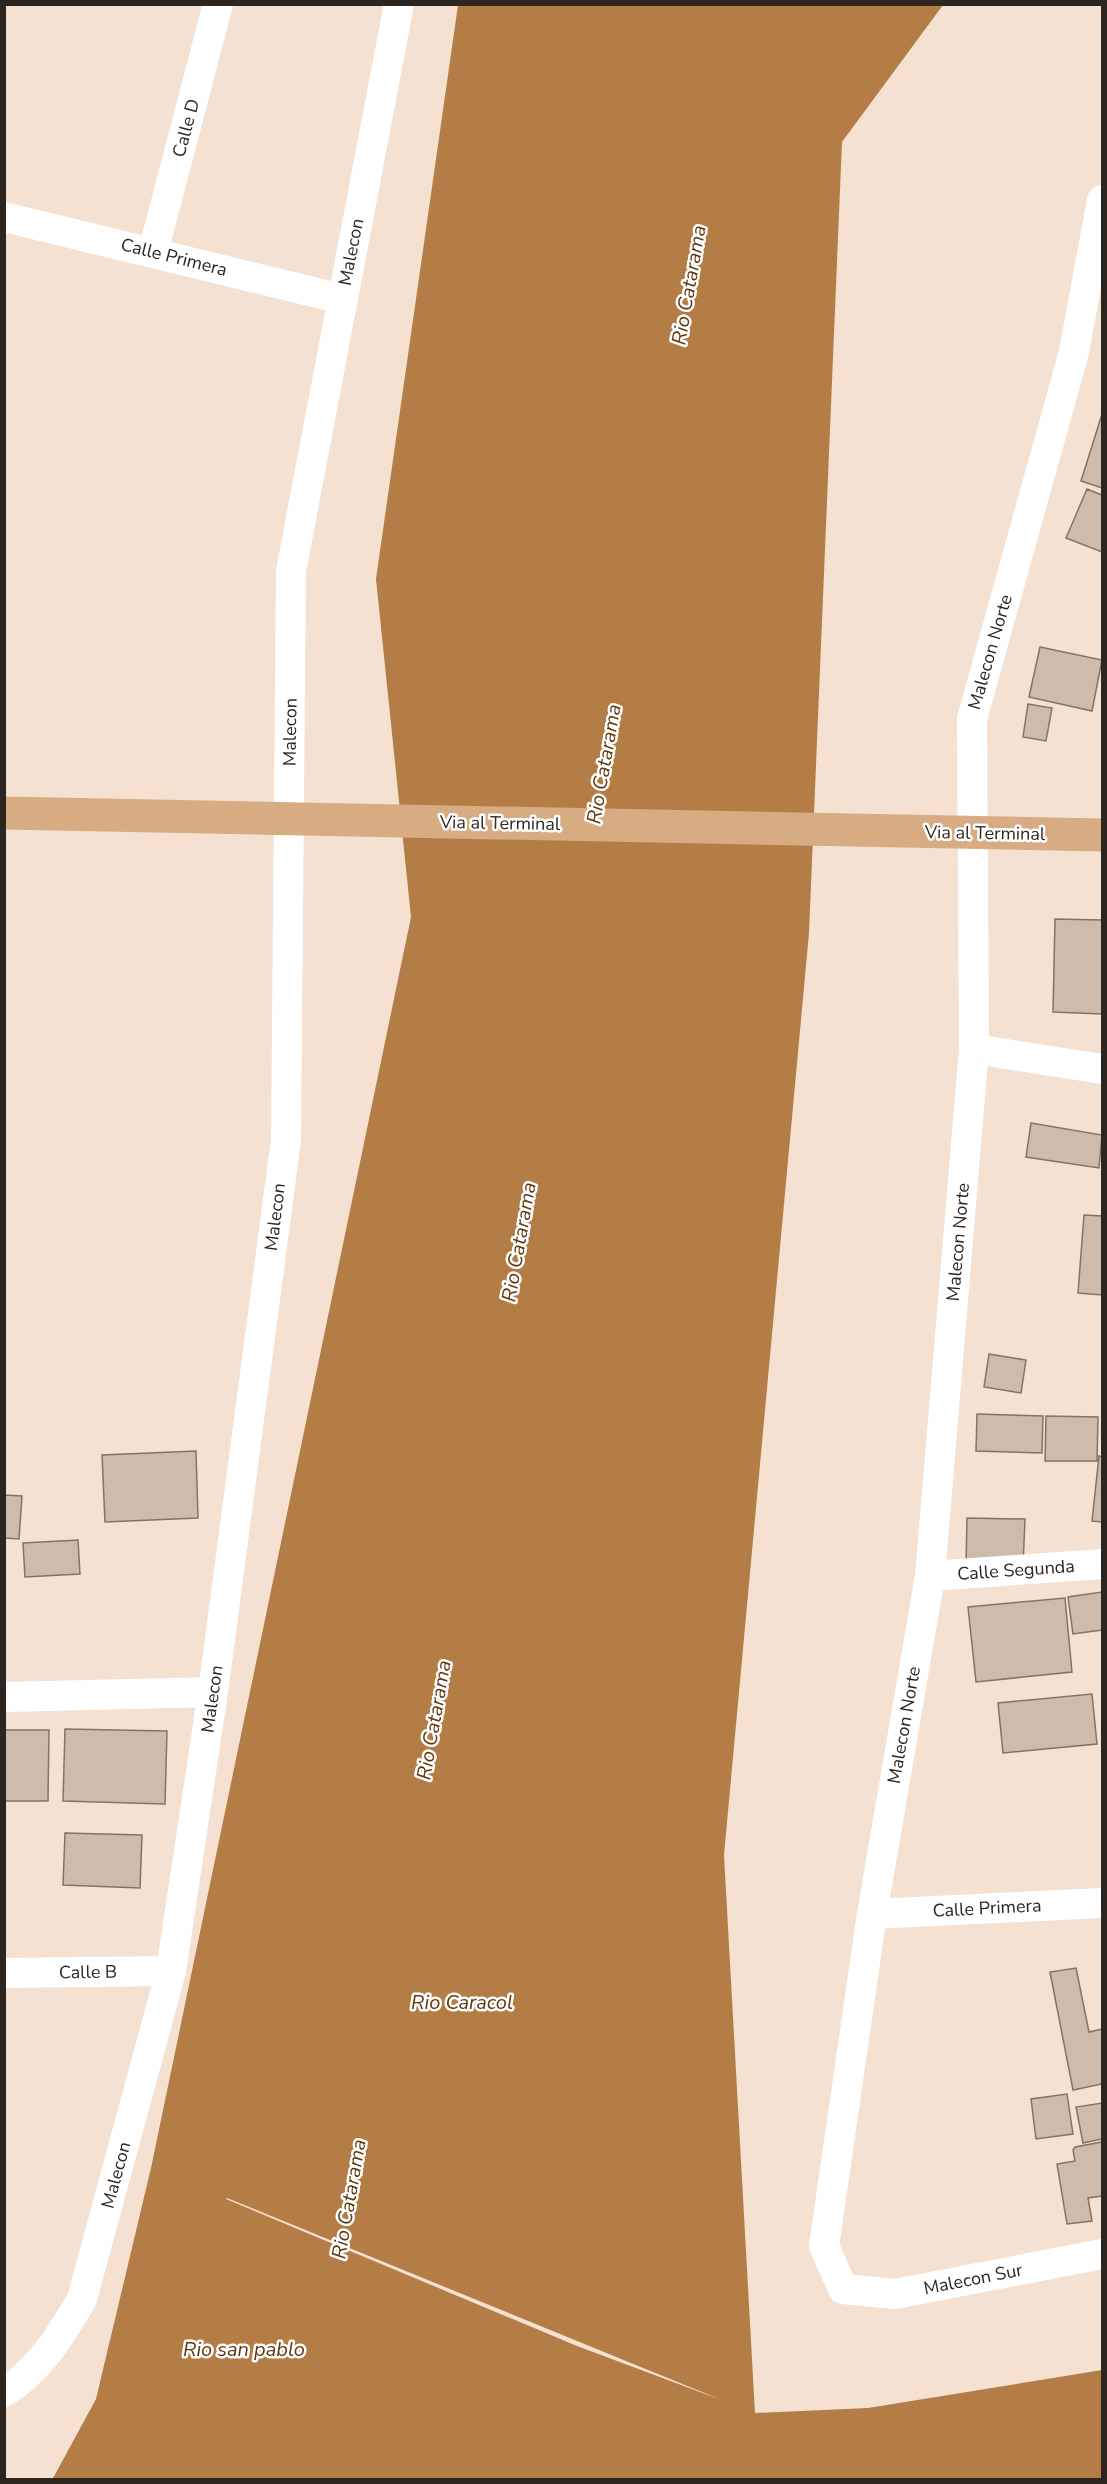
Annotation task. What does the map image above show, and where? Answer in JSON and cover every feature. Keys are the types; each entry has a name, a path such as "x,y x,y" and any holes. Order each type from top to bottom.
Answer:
{"highway":[{"name":"Via al Terminal","path":"4,813 1102,835"}],"street":[{"name":"Calle D","path":"153,252 219,4"},
{"name":"Malecon","path":"4,2392 20,2383 57,2342 82,2300 171,1971 213,1692 286,1140 291,571 399,4"},
{"name":"Malecon Norte","path":"843,2289 825,2246 872,1914 930,1576 974,1049 972,718 1074,352 1102,200"},
{"name":"Calle Primera","path":"4,217 342,299"},
{"path":"974,1049 1102,1069"},
{"name":"Calle Segunda","path":"930,1576 1102,1564"},
{"path":"4,1698 213,1692"},
{"name":"Calle Primera","path":"872,1914 1102,1903"},
{"name":"Calle B","path":"4,1973 171,1971"},
{"name":"Malecon Sur","path":"843,2289 895,2294 1102,2254"}],"water":[{"path":"458,5 943,5 842,142 809,933 724,1855 755,2413 868,2408 1102,2370 1102,2479 52,2480 96,2399 151,2168 411,917 376,579","holes":["227,2198 724,2401 577,2346"]}],"building":[{"path":"1102,414 1102,488 1081,481"},
{"path":"1087,489 1102,495 1102,552 1066,538"},
{"path":"1040,647 1102,660 1092,711 1029,697"},
{"path":"1028,704 1052,708 1046,741 1023,737"},
{"path":"1055,919 1102,920 1102,1014 1053,1012"},
{"path":"1031,1123 1102,1135 1099,1168 1026,1157"},
{"path":"1084,1215 1102,1216 1102,1295 1078,1293"},
{"path":"989,1354 1026,1360 1021,1393 984,1387"},
{"path":"977,1414 1043,1416 1042,1453 976,1451"},
{"path":"1046,1416 1098,1417 1097,1461 1045,1461"},
{"path":"196,1451 198,1518 105,1522 102,1455"},
{"path":"1099,1456 1102,1457 1102,1522 1092,1521"},
{"path":"4,1495 22,1496 19,1539 4,1538"},
{"path":"967,1518 1025,1519 1023,1567 966,1566"},
{"path":"78,1540 80,1574 25,1577 23,1543"},
{"path":"1102,1592 1102,1630 1073,1634 1068,1597"},
{"path":"1065,1598 1072,1672 976,1682 968,1607"},
{"path":"1092,1694 1097,1744 1003,1753 998,1703"},
{"path":"65,1729 167,1731 165,1804 63,1801"},
{"path":"4,1730 49,1730 48,1801 4,1801"},
{"path":"65,1833 142,1835 140,1888 63,1885"},
{"path":"1076,1968 1089,2032 1102,2029 1102,2084 1073,2090 1050,1972"},
{"path":"1067,2094 1073,2134 1036,2139 1031,2099"},
{"path":"1102,2103 1102,2139 1083,2143 1076,2107"},
{"path":"1102,2142 1102,2196 1088,2198 1092,2221 1067,2224 1057,2164 1075,2161 1073,2150 1075,2147"}],"water label":[{"name":"Rio Catarama","path":"689,285"},
{"name":"Rio Catarama","path":"604,764"},
{"name":"Rio Catarama","path":"519,1242"},
{"name":"Rio Catarama","path":"434,1720"},
{"name":"Rio Caracol","path":"462,2002"},
{"name":"Rio Catarama","path":"349,2199"},
{"name":"Rio san pablo","path":"244,2349"}]}
